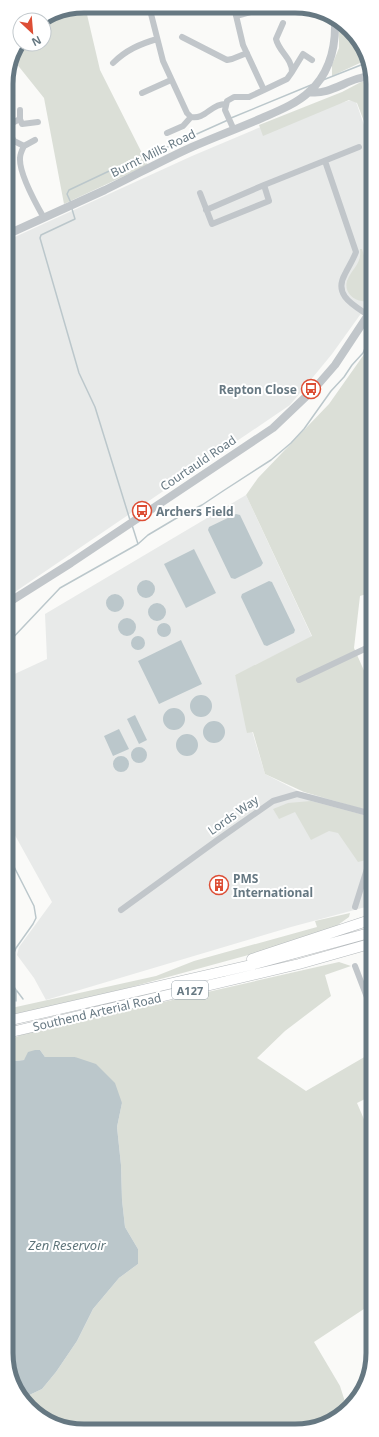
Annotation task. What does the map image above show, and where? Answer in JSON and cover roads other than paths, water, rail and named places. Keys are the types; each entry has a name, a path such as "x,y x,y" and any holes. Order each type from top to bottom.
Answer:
{"highway":[{"name":"A127","path":"158,987 366,921"},
{"name":"Southend Arterial Road","path":"13,1020 295,954 366,934"},
{"name":"Southend Arterial Road","path":"13,1032 298,964 366,945"},
{"name":"A127","path":"298,964 366,950"}],"street":[{"path":"151,13 163,61 184,109 191,118"},
{"path":"235,13 240,36 264,90"},
{"path":"236,16 247,13"},
{"path":"283,23 276,39 280,48 292,64 292,72"},
{"name":"Burnt Mills Road","path":"13,232 76,204 193,147 297,101 318,83 330,62 334,43 335,25"},
{"path":"182,37 227,60 247,53"},
{"path":"113,63 122,54 143,43 157,39"},
{"path":"296,51 312,60"},
{"path":"167,133 183,126 191,118 199,117 214,106 225,104 234,97 249,97 288,79 302,54"},
{"name":"Burnt Mills Road","path":"309,92 322,92 365,77"},
{"path":"142,93 171,80"},
{"path":"225,104 224,108 226,114 234,130"},
{"path":"20,110 20,119 22,124 38,122"},
{"path":"13,123 20,119"},
{"path":"35,140 24,146 20,160 32,197 44,218"},
{"path":"14,141 24,146"},
{"path":"206,210 359,147"},
{"path":"325,161 356,252 344,276 342,286 343,294 350,304 366,310"},
{"path":"200,193 212,224 269,201 264,185"},
{"name":"Courtauld Road","path":"13,599 273,428 288,416 315,388 334,365 366,318"},
{"path":"300,680 366,648"},
{"name":"Lords Way","path":"120,910 272,801 297,794 366,812"},
{"path":"354,907 366,871"},
{"path":"355,966 366,995"}],"water":[{"path":"236,514 240,515 263,563 261,566 235,579 231,578 208,530 209,527"},
{"path":"194,549 216,593 186,608 164,564"},
{"path":"146,580 152,583 155,589 152,595 146,598 140,595 137,589 140,583"},
{"path":"269,581 272,582 295,630 294,633 267,646 264,645 241,597 242,594"},
{"path":"115,594 121,597 124,603 121,609 115,612 109,609 106,603 109,597"},
{"path":"157,603 163,606 166,612 163,618 157,621 151,618 148,612 151,606"},
{"path":"127,618 133,621 136,627 133,633 127,636 121,633 118,627 121,621"},
{"path":"161,623 167,623 171,627 171,633 167,637 161,637 157,633 157,627"},
{"path":"135,636 141,636 145,640 145,646 141,650 135,650 131,646 131,640"},
{"path":"181,640 202,684 159,704 138,661"},
{"path":"201,695 205,696 211,702 211,710 205,716 201,717 197,716 191,710 190,706 191,702 197,696"},
{"path":"174,708 178,709 184,715 184,723 178,729 174,730 170,729 164,723 163,719 164,715 170,709"},
{"path":"135,715 147,740 139,744 127,719"},
{"path":"214,721 218,722 224,728 224,736 218,742 214,743 210,742 204,736 203,732 204,728 210,722"},
{"path":"119,729 129,749 113,756 104,736"},
{"path":"187,734 191,735 197,741 197,749 191,755 187,756 183,755 177,749 176,745 177,741 183,735"},
{"path":"136,747 142,747 147,752 145,761 142,763 136,763 131,758 131,752"},
{"path":"118,756 124,756 129,761 127,770 124,772 118,772 113,767 113,761"},
{"name":"Zen Reservoir","path":"40,1050 45,1057 75,1057 96,1064 115,1083 122,1103 117,1127 125,1227 138,1249 138,1264 119,1278 93,1309 77,1341 56,1372 42,1389 27,1396 20,1385 15,1372 13,1353 13,1061 24,1060 28,1052"}],"waterway":[{"path":"323,80 361,65 363,62"},
{"path":"231,118 311,85"},
{"path":"71,203 67,194 69,190 141,156 161,150 228,120"},
{"path":"72,209 75,219 41,235 40,238 79,373 95,407 130,520"},
{"path":"132,525 138,544 148,535 202,505 271,460 291,443 304,429 331,391 363,353 366,346"},
{"path":"13,638 60,588 138,544"},
{"path":"13,865 34,906 36,918 13,955"},
{"path":"13,986 16,990 16,1001"},
{"path":"17,991 23,999"}],"place":[{"name":"Repton Close","path":"311,389"},
{"name":"Archers Field","path":"142,511"},
{"name":"PMS International","path":"219,885"}]}
